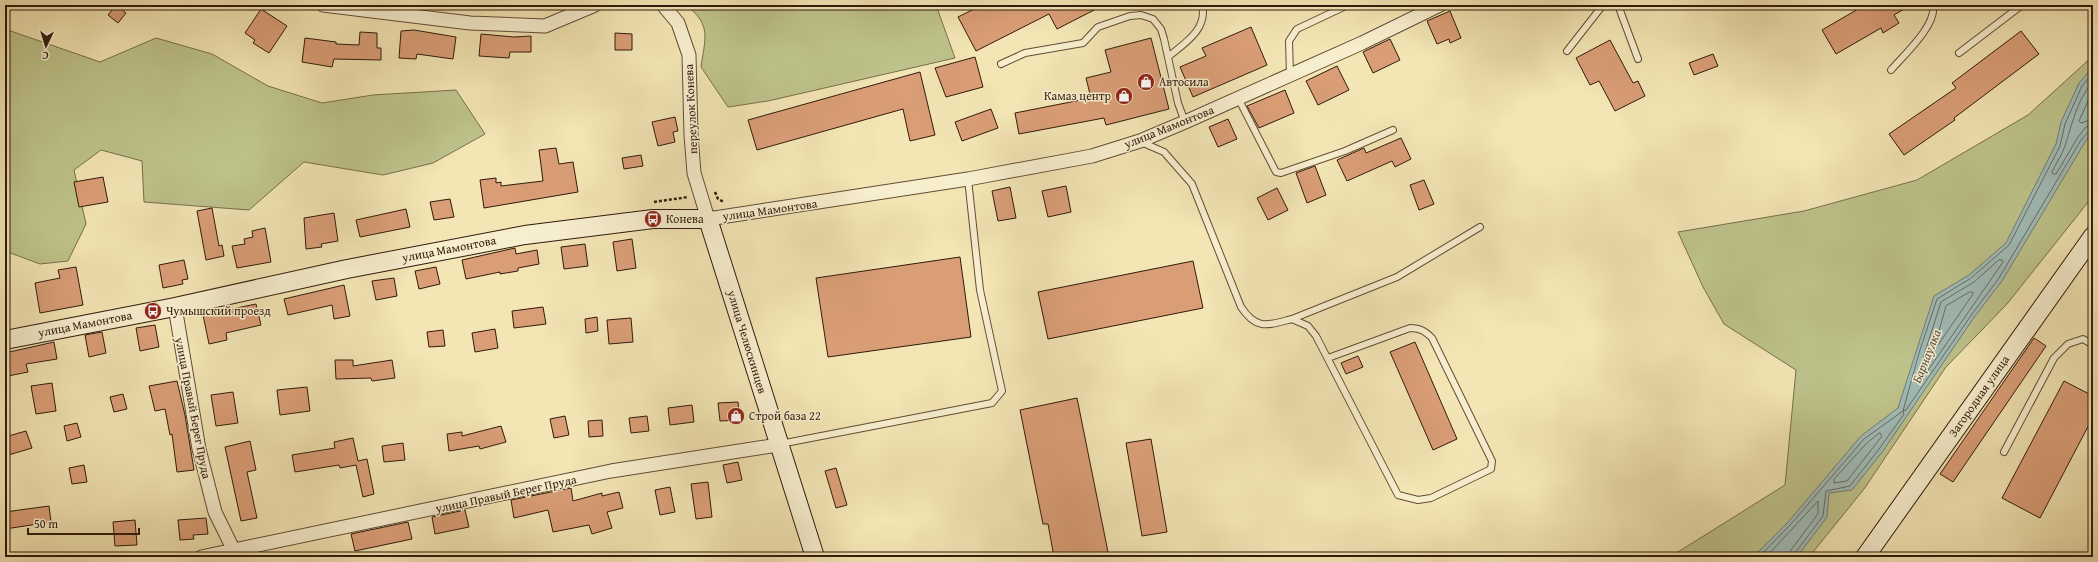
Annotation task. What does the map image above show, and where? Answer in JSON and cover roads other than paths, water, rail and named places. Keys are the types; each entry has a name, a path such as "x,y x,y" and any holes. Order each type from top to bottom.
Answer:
{"main road":[{"name":"улица Мамонтова","path":"5,340 175,308 347,269 525,235 653,219 708,219"},
{"name":"улица Челюскинцев","path":"708,219 778,445 815,557"},
{"name":"Загородная улица","path":"1865,557 2093,236"}],"street":[{"path":"323,5 470,23 545,26 595,5"},
{"name":"переулок Конева","path":"663,5 678,23 689,55 691,135 694,173 708,219"},
{"name":"улица Мамонтова","path":"708,219 968,179 1092,156 1140,141 1185,122 1440,5"},
{"name":"улица Правый Берег Пруда","path":"175,308 201,456 215,512 236,554"},
{"name":"улица Правый Берег Пруда","path":"201,557 236,554 611,472 778,445"}],"lane":[{"path":"1168,57 1188,41 1202,26 1202,5"},
{"path":"1290,75 1289,41 1297,29 1348,5"},
{"path":"1567,52 1603,5"},
{"path":"1618,5 1638,59"},
{"path":"1891,70 1930,24 1934,11 1933,5"},
{"path":"1959,53 2013,14 2022,5"},
{"path":"1001,64 1024,53 1083,43 1098,27 1130,16 1141,15 1153,19 1160,29 1178,103 1185,122"},
{"path":"1238,98 1276,172 1281,173 1345,151 1393,130"},
{"path":"1140,141 1164,152 1192,184 1241,307 1250,320 1260,324 1269,325 1292,319 1397,277 1480,227"},
{"path":"778,445 992,403 1002,390 980,290 968,179"},
{"path":"1292,319 1308,326 1316,336 1398,495 1418,500 1431,498 1491,469 1492,461 1432,338 1426,332 1418,328 1410,328 1328,358"},
{"path":"2004,452 2054,358 2068,344 2083,339 2093,345"}],"water":[{"name":"Барнаулка","path":"2093,67 2093,132 2085,142 2002,281 1975,316 1883,451 1852,490 1829,493 1827,517 1797,557 1753,557 1788,522 1861,436 1898,408 1934,296 1969,275 2006,243 2056,144 2061,122 2079,83"}],"place":[{"name":"Автосила","path":"1146,82"},
{"name":"Камаз центр","path":"1124,96"},
{"name":"Конева","path":"653,219"},
{"name":"Чумышский проезд","path":"153,311"},
{"name":"Строй база 22","path":"736,416"}]}
